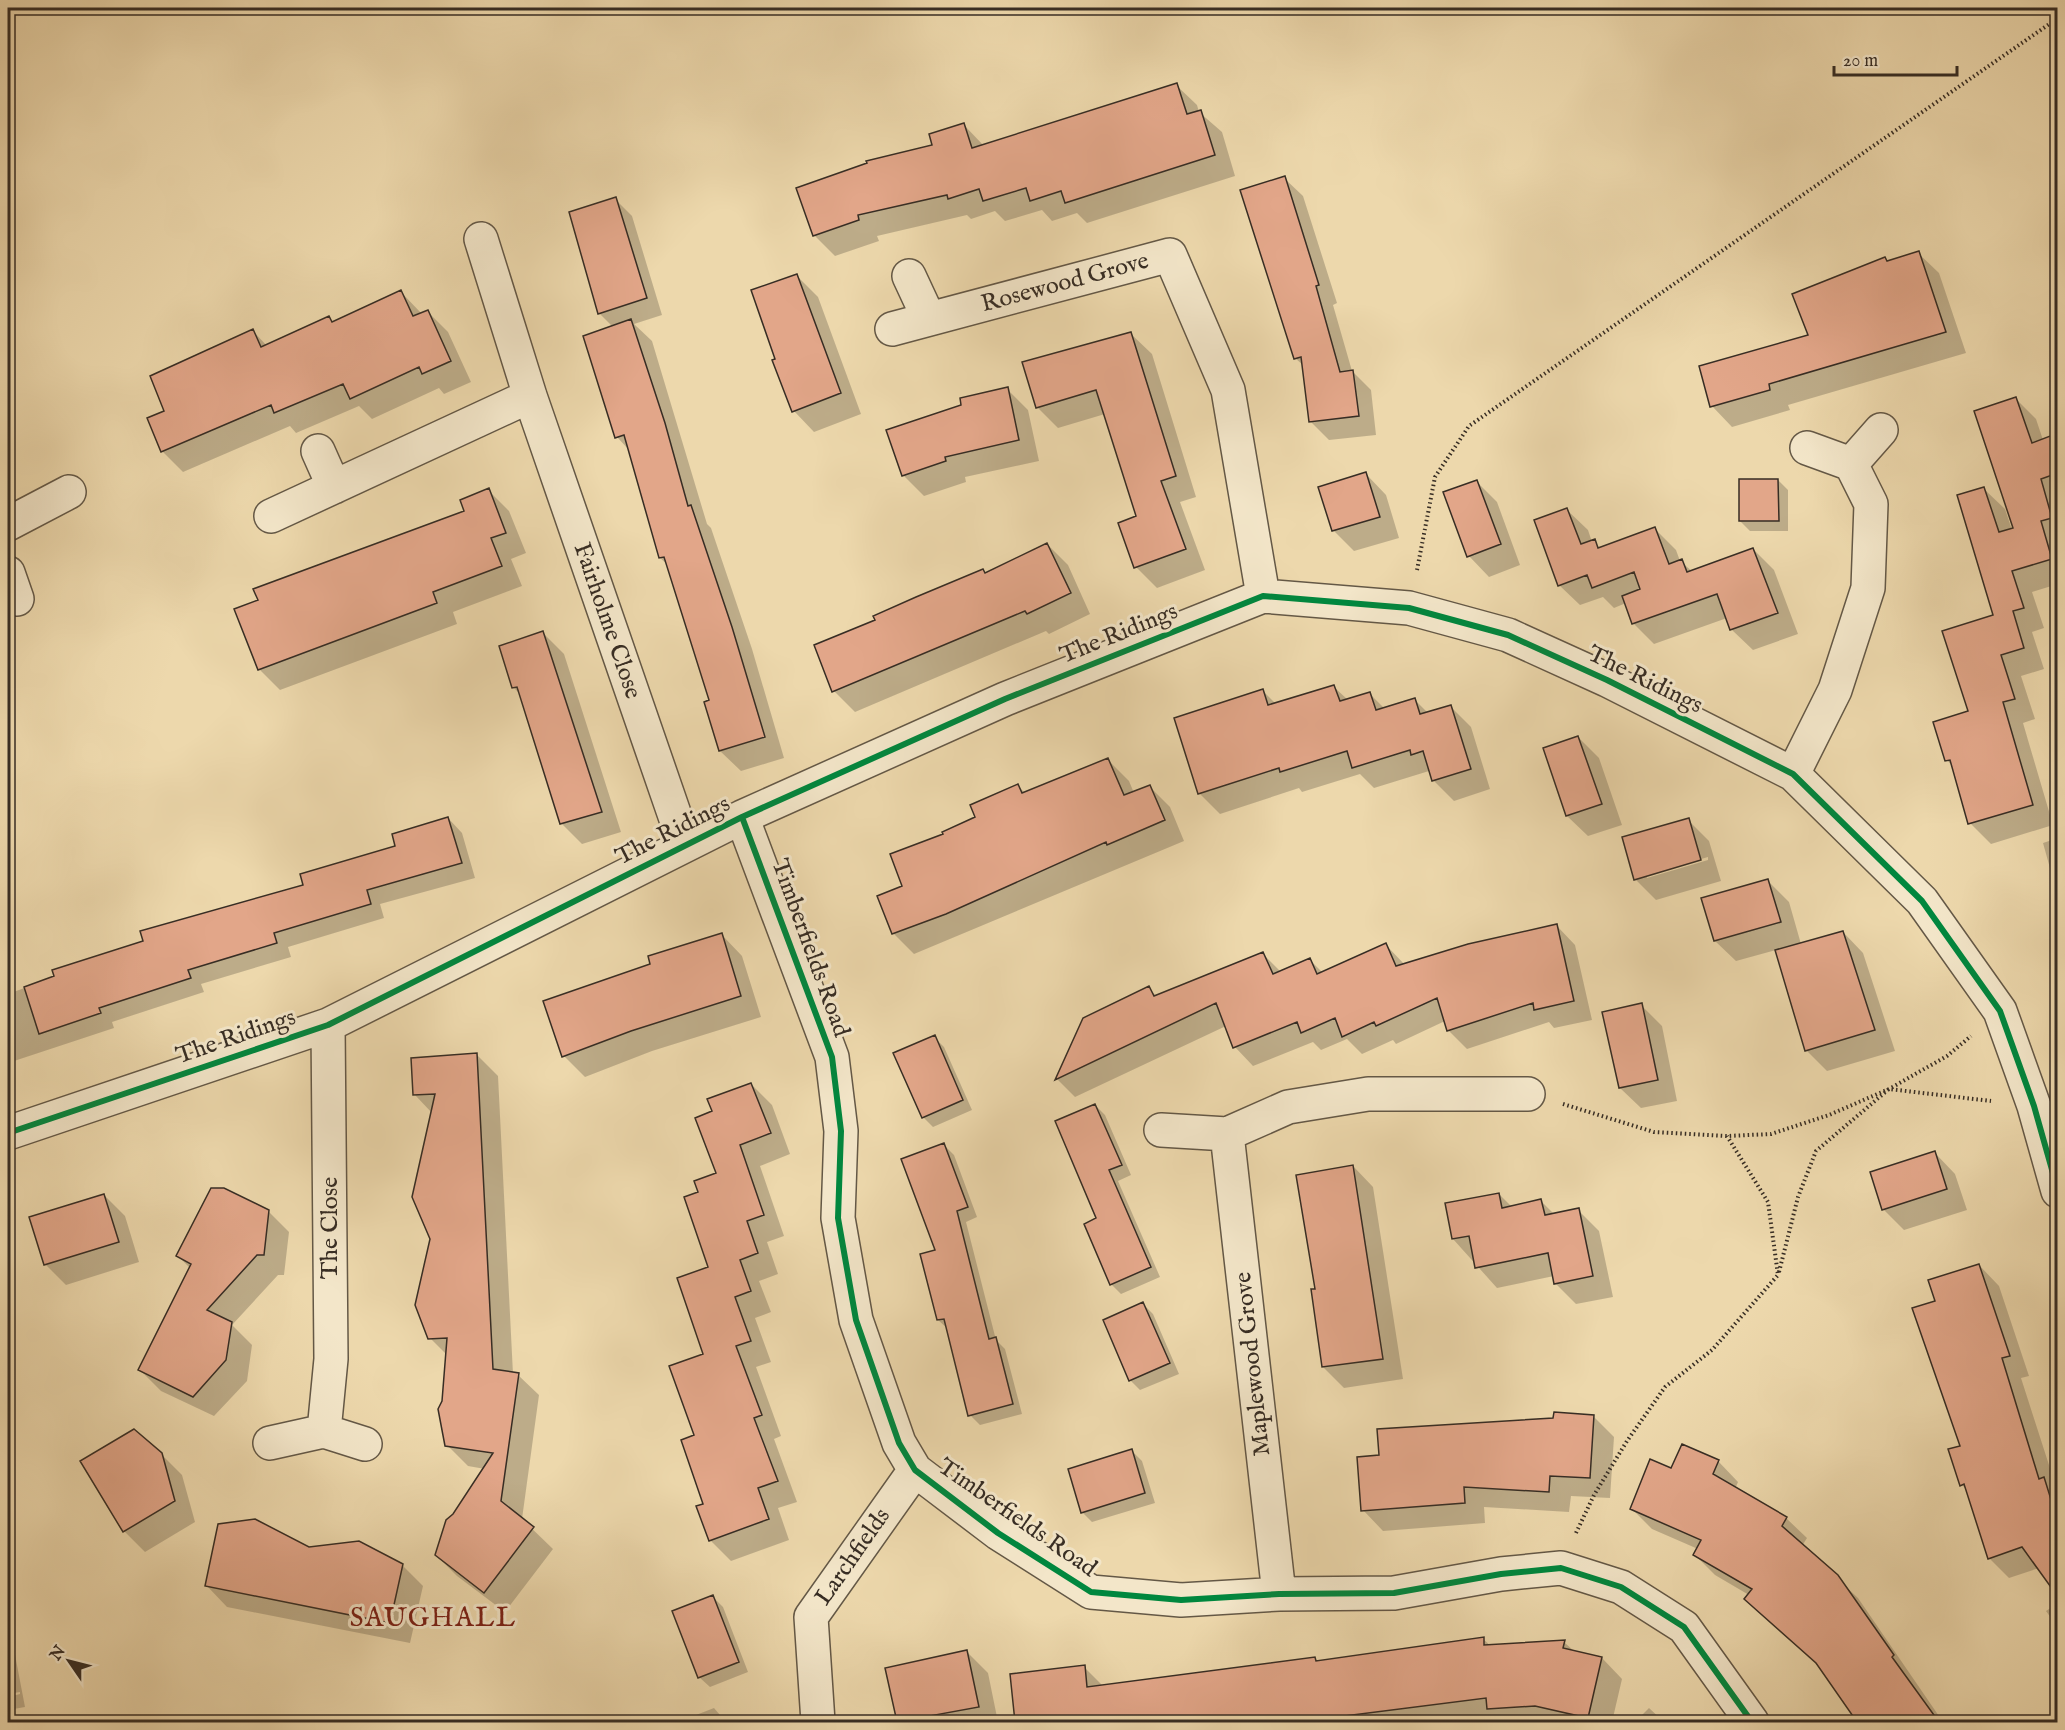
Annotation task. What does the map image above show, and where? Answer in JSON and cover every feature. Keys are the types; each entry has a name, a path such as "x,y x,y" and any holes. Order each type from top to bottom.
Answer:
{"street":[{"name":"Fairholme Close","path":"481,239 530,396 685,845"},
{"name":"Rosewood Grove","path":"892,329 1170,255 1228,390 1263,596"},
{"path":"909,276 929,319"},
{"path":"271,516 530,396"},
{"path":"1851,464 1881,430"},
{"path":"1793,774 1835,690 1868,588 1871,504 1851,464 1807,448"},
{"path":"318,451 334,487"},
{"path":"8,524 69,492"},
{"name":"The Ridings","path":"8,1133 328,1024 742,817 1005,699 1263,596 1409,608 1508,635 1607,680 1793,774 1922,901 2000,1011 2034,1106 2058,1191"},
{"name":"Timberfields Road","path":"742,817 832,1057 841,1131 838,1218 856,1320 899,1443 915,1470 998,1533 1091,1592 1181,1600 1279,1594 1394,1593 1501,1574 1561,1568 1620,1587 1684,1628 1752,1722"},
{"name":"The Close","path":"324,1431 331,1359 328,1024"},
{"path":"1161,1130 1227,1134 1287,1107 1368,1094 1528,1094"},
{"name":"Maplewood Grove","path":"1227,1134 1279,1594"},
{"path":"270,1443 324,1431 364,1444"},
{"name":"Larchfields","path":"818,1722 811,1617 915,1470"}],"path":[{"path":"1409,608 1435,477 1469,426 2058,18"},
{"path":"1528,1094 1654,1132 1727,1136 1771,1134 1829,1115 1889,1089 1947,1056 2000,1011"},
{"path":"1561,1568 1594,1495 1627,1441 1665,1387 1712,1350 1778,1275 1798,1197 1816,1150 1889,1089 2034,1106"},
{"path":"1727,1136 1768,1202 1778,1275"}],"building":[{"path":"1177,83 1187,114 1201,110 1215,155 1065,203 1061,191 1030,201 1026,188 983,201 979,189 948,199 947,195 858,215 859,220 813,236 796,188 867,163 866,161 932,145 929,134 964,123 972,148"},
{"path":"1285,176 1319,285 1316,286 1340,372 1353,370 1359,416 1309,422 1301,357 1294,359 1240,190"},
{"path":"616,197 647,298 598,314 569,212"},
{"path":"1919,251 1946,332 1769,384 1770,390 1710,407 1699,366 1808,335 1792,294 1885,257 1887,261"},
{"path":"797,274 841,393 792,412 772,360 775,359 751,290"},
{"path":"401,290 413,316 428,310 451,361 422,374 419,367 350,399 343,384 274,413 271,405 161,452 147,418 164,411 150,376 253,329 261,347 329,316 332,322"},
{"path":"631,319 665,423 688,506 691,505 732,627 765,737 719,751 704,702 709,700 664,557 659,558 624,435 615,438 583,336"},
{"path":"1131,332 1176,476 1161,481 1186,549 1134,568 1118,523 1136,516 1096,390 1036,408 1022,362"},
{"path":"1008,387 1019,440 945,457 946,461 902,476 886,430 961,405 960,398"},
{"path":"2016,397 2032,443 2058,433 2058,473 2041,479 2052,518 2041,521 2052,559 2012,571 2024,608 2013,611 2024,648 2001,655 2015,699 2003,702 2033,805 1968,824 1950,760 1945,761 1933,722 1968,711 1942,631 1993,615 1957,495 1984,487 1999,532 2013,528 1974,411"},
{"path":"1366,472 1380,517 1332,531 1318,487"},
{"path":"1739,479 1778,479 1779,521 1739,521"},
{"path":"1477,480 1501,544 1467,557 1443,492"},
{"path":"489,488 506,533 491,538 502,566 433,592 437,603 258,670 234,609 258,600 253,589 464,511 460,500"},
{"path":"1567,508 1581,544 1595,539 1598,548 1655,527 1669,564 1682,559 1687,572 1753,548 1778,613 1730,630 1717,594 1632,624 1622,596 1640,589 1634,572 1592,588 1587,575 1558,586 1534,520"},
{"path":"1047,543 1071,593 1027,614 1025,611 832,692 814,645 875,620 873,616 916,597 983,569 985,573"},
{"path":"543,631 602,812 560,824 517,687 512,688 499,646"},
{"path":"1334,685 1340,701 1370,692 1376,710 1415,698 1420,714 1451,705 1471,769 1432,781 1423,751 1411,755 1410,750 1352,768 1347,751 1280,772 1279,768 1198,794 1174,718 1263,689 1268,705"},
{"path":"1578,736 1602,804 1566,816 1543,748"},
{"path":"1108,758 1124,795 1150,785 1165,820 1107,845 1106,842 946,914 892,934 877,896 902,886 890,854 943,834 942,832 975,817 970,805 1018,784 1022,793"},
{"path":"448,817 462,863 367,890 371,904 274,933 277,943 188,970 191,978 99,1008 101,1013 39,1034 24,987 54,976 52,970 143,941 140,931 303,885 300,874 395,846 392,834"},
{"path":"1689,818 1701,860 1634,880 1622,837"},
{"path":"1768,879 1781,922 1714,941 1701,898"},
{"path":"1557,924 1574,1001 1534,1010 1533,1003 1447,1031 1437,998 1376,1026 1374,1022 1342,1037 1335,1018 1301,1033 1297,1022 1233,1048 1216,1003 1055,1080 1083,1018 1149,986 1154,996 1263,952 1273,974 1310,958 1317,974 1386,943 1396,966 1468,944"},
{"path":"1843,931 1875,1030 1805,1051 1775,950"},
{"path":"722,933 741,996 631,1031 562,1057 543,1001 650,964 648,956"},
{"path":"1642,1003 1658,1080 1619,1088 1602,1012"},
{"path":"935,1035 963,1100 922,1118 893,1053"},
{"path":"477,1053 493,1369 519,1373 501,1501 534,1527 484,1593 435,1555 446,1520 453,1514 493,1453 445,1446 438,1409 442,1401 447,1338 428,1339 415,1305 430,1239 412,1197 435,1094 413,1095 411,1058"},
{"path":"751,1083 771,1133 740,1145 764,1215 747,1221 758,1253 740,1260 751,1291 735,1297 751,1341 736,1346 762,1415 754,1418 778,1481 758,1488 769,1519 709,1541 696,1506 703,1504 681,1440 694,1435 669,1366 703,1354 677,1278 708,1267 684,1197 698,1192 694,1181 716,1173 695,1118 712,1111 707,1099"},
{"path":"1095,1104 1122,1165 1109,1170 1151,1267 1110,1285 1084,1224 1096,1218 1055,1121"},
{"path":"944,1143 968,1207 957,1211 989,1339 996,1337 1013,1404 968,1416 944,1319 937,1320 920,1254 935,1250 901,1159"},
{"path":"1935,1151 1947,1189 1882,1210 1870,1172"},
{"path":"1353,1165 1383,1359 1322,1367 1311,1289 1315,1289 1296,1175"},
{"path":"211,1188 224,1188 269,1210 264,1255 257,1255 207,1310 232,1322 226,1360 193,1397 138,1370 191,1264 176,1256"},
{"path":"1499,1193 1502,1208 1541,1199 1545,1215 1579,1208 1593,1276 1554,1284 1548,1253 1475,1268 1469,1236 1452,1239 1445,1203"},
{"path":"104,1194 119,1242 44,1265 29,1217"},
{"path":"1979,1264 2010,1356 2002,1358 2039,1479 2044,1477 2058,1522 2058,1597 2022,1547 1988,1559 1964,1484 1960,1486 1948,1449 1960,1446 1912,1308 1935,1301 1928,1280"},
{"path":"1143,1302 1170,1363 1129,1381 1103,1320"},
{"path":"1554,1412 1594,1415 1590,1478 1550,1476 1549,1492 1464,1487 1465,1503 1361,1511 1357,1457 1379,1455 1377,1429 1553,1418"},
{"path":"134,1429 162,1453 175,1501 123,1532 80,1461"},
{"path":"1682,1444 1719,1460 1713,1474 1787,1517 1782,1526 1838,1575 1894,1655 1892,1657 1939,1722 1857,1722 1816,1663 1744,1599 1752,1589 1693,1555 1701,1540 1630,1509 1650,1459 1671,1468"},
{"path":"1132,1449 1145,1493 1081,1513 1068,1469"},
{"path":"255,1519 309,1547 359,1541 403,1564 390,1623 205,1586 218,1524"},
{"path":"713,1595 739,1662 698,1678 672,1611"},
{"path":"1484,1637 1484,1645 1565,1640 1563,1648 1602,1657 1588,1718 1535,1706 1487,1709 1486,1698 1297,1722 1015,1722 1010,1674 1085,1665 1087,1687 1315,1657 1316,1661"},
{"path":"967,1650 979,1707 897,1722 885,1668"}],"cycle path":[{"path":"8,1133 328,1025 742,817 1005,699 1263,596 1409,608 1508,635 1607,680 1793,774 1922,901 2000,1011 2034,1106 2058,1191"},
{"path":"742,817 832,1057 841,1131 838,1218 856,1320 899,1443 915,1470 998,1533 1091,1592 1181,1600 1279,1594 1394,1593 1501,1574 1561,1568 1621,1587 1684,1627 1752,1722"}],"district":[{"name":"SAUGHALL","path":"433,1619"}]}
